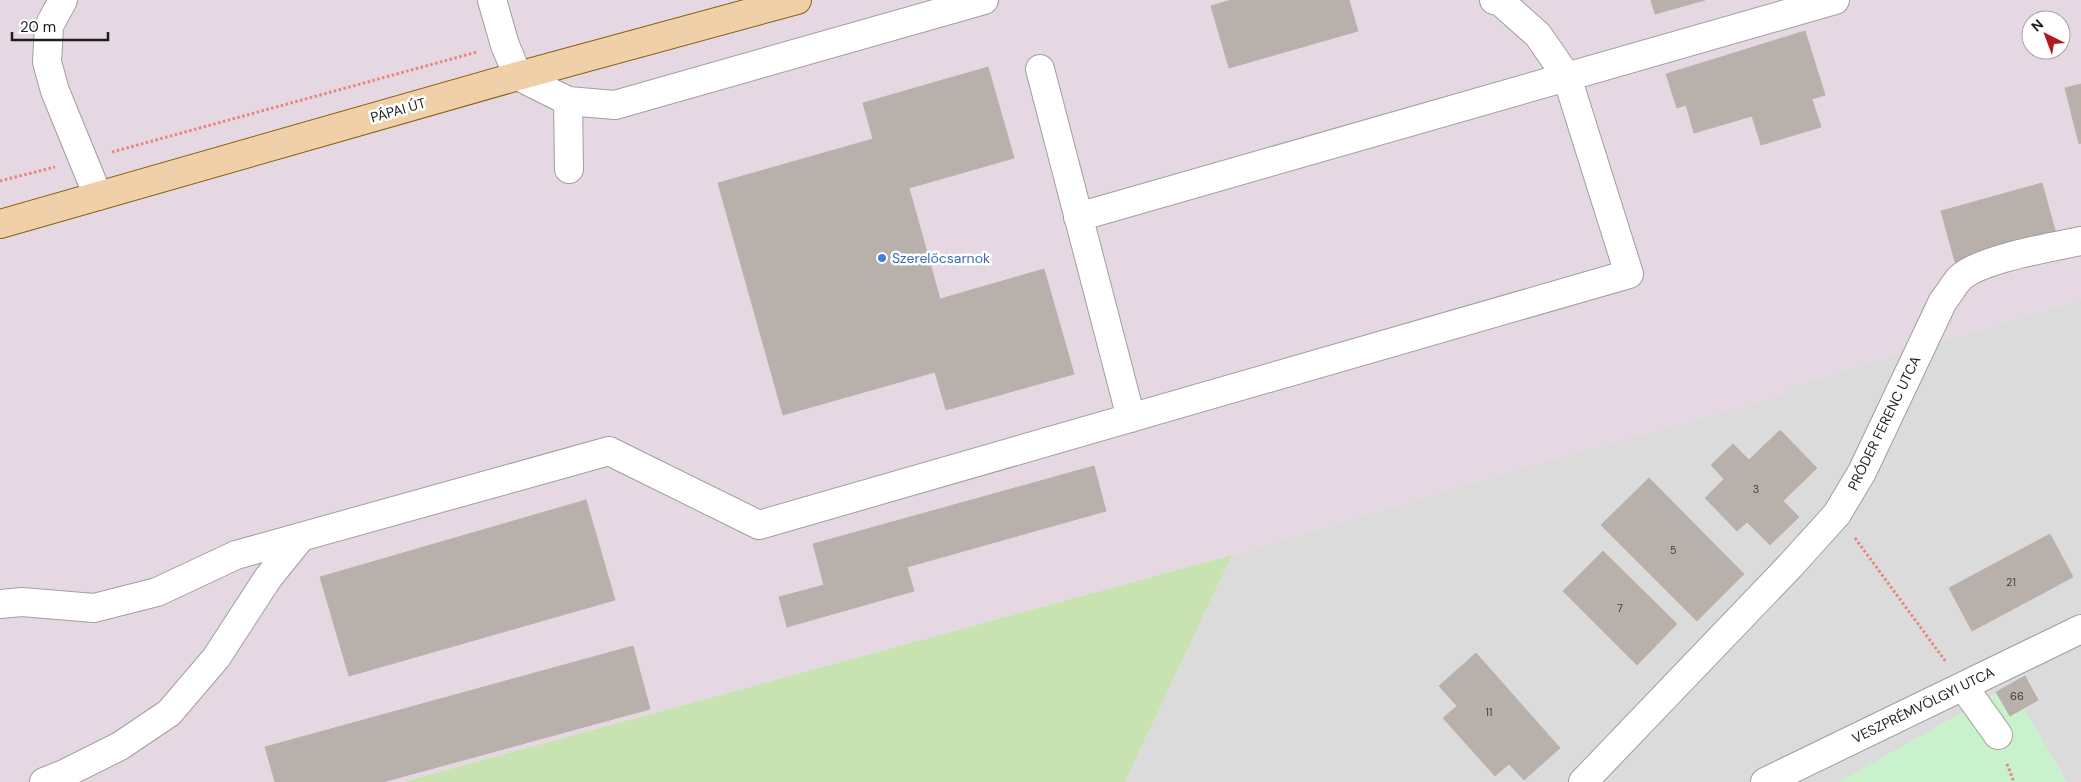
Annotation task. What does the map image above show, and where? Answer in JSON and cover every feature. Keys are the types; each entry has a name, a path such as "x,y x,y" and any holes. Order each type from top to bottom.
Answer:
{"main road":[{"name":"PÁPAI ÚT","path":"0,224 518,76 797,0"}],"street":[{"path":"63,0 49,26 47,62 55,91 98,196"},
{"path":"492,0 505,45 518,76 568,101 615,105 984,0"},
{"path":"0,604 22,602 94,608 156,592 236,555 609,451 759,525 1629,274 1567,77 1538,34 1502,2 1494,0"},
{"path":"1078,216 1567,77 1825,1"},
{"path":"1040,69 1131,418"},
{"path":"568,101 569,169"},
{"name":"PRÓDER FERENC UTCA","path":"1583,782 1790,566 1837,514 1862,472 1944,302 1960,278 1986,264 2081,241"},
{"path":"44,782 120,746 169,713 216,658 268,578 301,537"},
{"name":"VESZPRÉMVÖLGYI UTCA","path":"1765,782 2081,629"},
{"path":"1964,686 1998,735"}],"path":[{"path":"0,181 505,45"},
{"path":"1837,514 1964,686"}],"shaded area":[{"path":"0,0 2081,0 2081,299 1793,386 1780,397 1491,477 1232,555 402,782 0,782"},
{"path":"2081,299 2081,782 2067,782 2010,686 1839,782 1125,782 1232,555"}],"green space":[{"path":"1232,555 1125,782 402,782"},
{"path":"2011,686 2067,782 1839,782"}],"building":[{"path":"1231,0 1349,0 1358,31 1229,68 1211,6"},
{"path":"1651,0 1705,0 1655,14"},
{"path":"1805,31 1825,95 1812,99 1821,127 1761,145 1752,116 1694,133 1686,105 1677,108 1666,74"},
{"path":"988,67 1014,158 909,188 940,299 1044,269 1074,374 946,410 935,372 783,415 718,183 873,139 863,103"},
{"path":"2081,84 2081,143 2079,144 2065,88"},
{"path":"2042,183 2056,234 1955,262 1941,211"},
{"path":"1780,430 1817,468 1783,501 1799,517 1770,545 1747,522 1737,531 1705,498 1724,479 1711,465 1733,444 1749,460"},
{"path":"1094,466 1106,511 907,567 914,591 787,627 779,597 824,585 813,544"},
{"path":"1649,478 1744,574 1697,621 1601,525"},
{"path":"586,500 615,600 349,676 320,577"},
{"path":"2050,534 2073,577 1972,631 1949,588"},
{"path":"1603,551 1677,624 1637,665 1563,591"},
{"path":"633,646 650,709 383,782 275,782 265,747"},
{"path":"1476,653 1560,748 1524,780 1509,764 1495,776 1443,718 1457,706 1439,686"},
{"path":"2025,676 2038,700 2010,716 1996,692"}],"place":[{"name":"Szerelőcsarnok","path":"882,258"}]}
